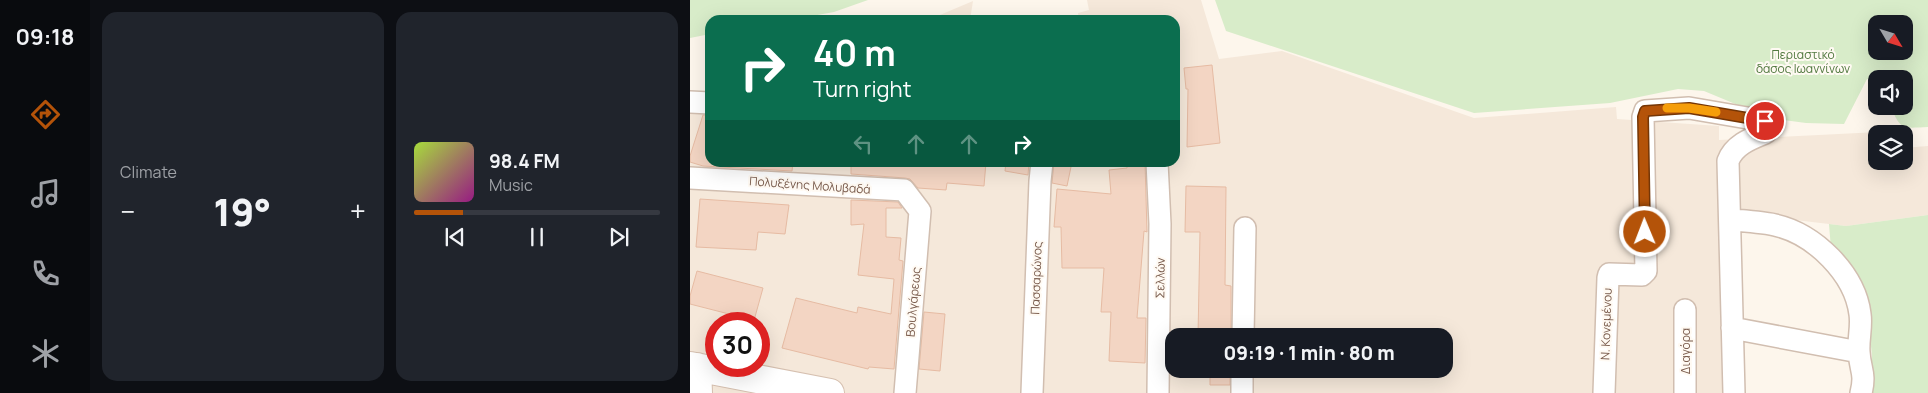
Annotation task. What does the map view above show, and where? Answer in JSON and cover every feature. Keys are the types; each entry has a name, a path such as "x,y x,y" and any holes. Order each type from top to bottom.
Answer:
{"main road":[{"path":"695,375 830,393"}],"street":[{"path":"690,102 705,103"},
{"name":"Ν. Κονεμένου","path":"1604,393 1609,274 1642,275 1646,271 1643,117 1645,111 1689,108 1765,121 1765,133 1747,141 1732,152 1728,160 1730,220"},
{"name":"Πασσαρώνος","path":"1032,393 1041,167"},
{"name":"Σελλών","path":"1158,167 1160,224 1158,393"},
{"name":"Πολυξένης Μολυβαδά","path":"690,178 904,190 920,211"},
{"name":"Βουλγάρεως","path":"905,393 920,211"},
{"path":"1734,393 1730,220 1777,225 1799,234 1817,247 1839,268 1853,288 1861,326 1859,352 1864,374 1861,393"},
{"path":"1243,328 1246,228"},
{"name":"Διαγόρα","path":"1685,310 1685,393"},
{"path":"1732,328 1859,352"},
{"path":"1242,378 1242,393"}],"shaded area":[{"path":"1087,0 1201,0 1219,59 1282,51 1474,118 1616,107 1617,119 1719,126 1719,140 1868,133 1868,170 1913,170 1913,147 1928,146 1928,215 1846,226 1720,211 1725,393 690,393 690,109 705,110 705,167 1180,167 1180,15 1078,15 1078,13 1089,10"},
{"path":"973,1 971,15 940,15"}],"green space":[{"path":"690,0 868,0 834,12 818,15 705,15 705,35 690,38"},
{"name":"Περιαστικό δάσος Ιωαννίνων","path":"1215,0 1928,0 1928,127 1913,128 1913,125 1902,125 1894,115 1913,115 1913,70 1868,70 1868,79 1844,124 1806,123 1769,118 1704,91 1678,89 1610,103 1474,113 1226,31"},
{"path":"1928,215 1928,393 1869,393 1872,356 1869,327 1831,249 1829,224 1846,226"}],"building":[{"path":"1212,65 1220,143 1187,147 1188,89 1186,89 1184,68"},
{"path":"703,115 705,115 705,166 690,162 690,156"},
{"path":"721,167 792,167 792,171"},
{"path":"851,167 986,167 984,186 947,183 946,190 918,188 910,179 905,178 851,174"},
{"path":"1005,167 1029,167 1028,175 1005,171"},
{"path":"1054,167 1071,167 1067,186 1052,183"},
{"path":"1145,167 1147,232 1144,231 1137,318 1146,318 1145,363 1109,361 1111,312 1101,312 1104,268 1062,268 1061,227 1054,227 1057,189 1111,194 1109,170"},
{"path":"1186,186 1226,187 1225,285 1231,286 1231,328 1198,328 1200,232 1185,232"},
{"path":"700,199 789,205 785,234 758,232 756,250 696,247"},
{"path":"851,200 898,202 902,208 886,208 886,237 901,238 899,260 903,261 894,369 869,367 868,369 782,348 796,298 857,313 858,307 891,314 894,279 858,275 864,224 851,225"},
{"path":"697,271 763,288 756,312 721,312 690,304 690,296"},
{"path":"924,312 945,314 940,371 919,369"},
{"path":"1210,378 1230,378 1230,385 1210,385"}],"slow traffic":[{"path":"1667,108 1703,109 1716,112"}],"route":[{"path":"1645,232 1643,117 1645,111 1670,108 1703,109 1765,121"}]}
